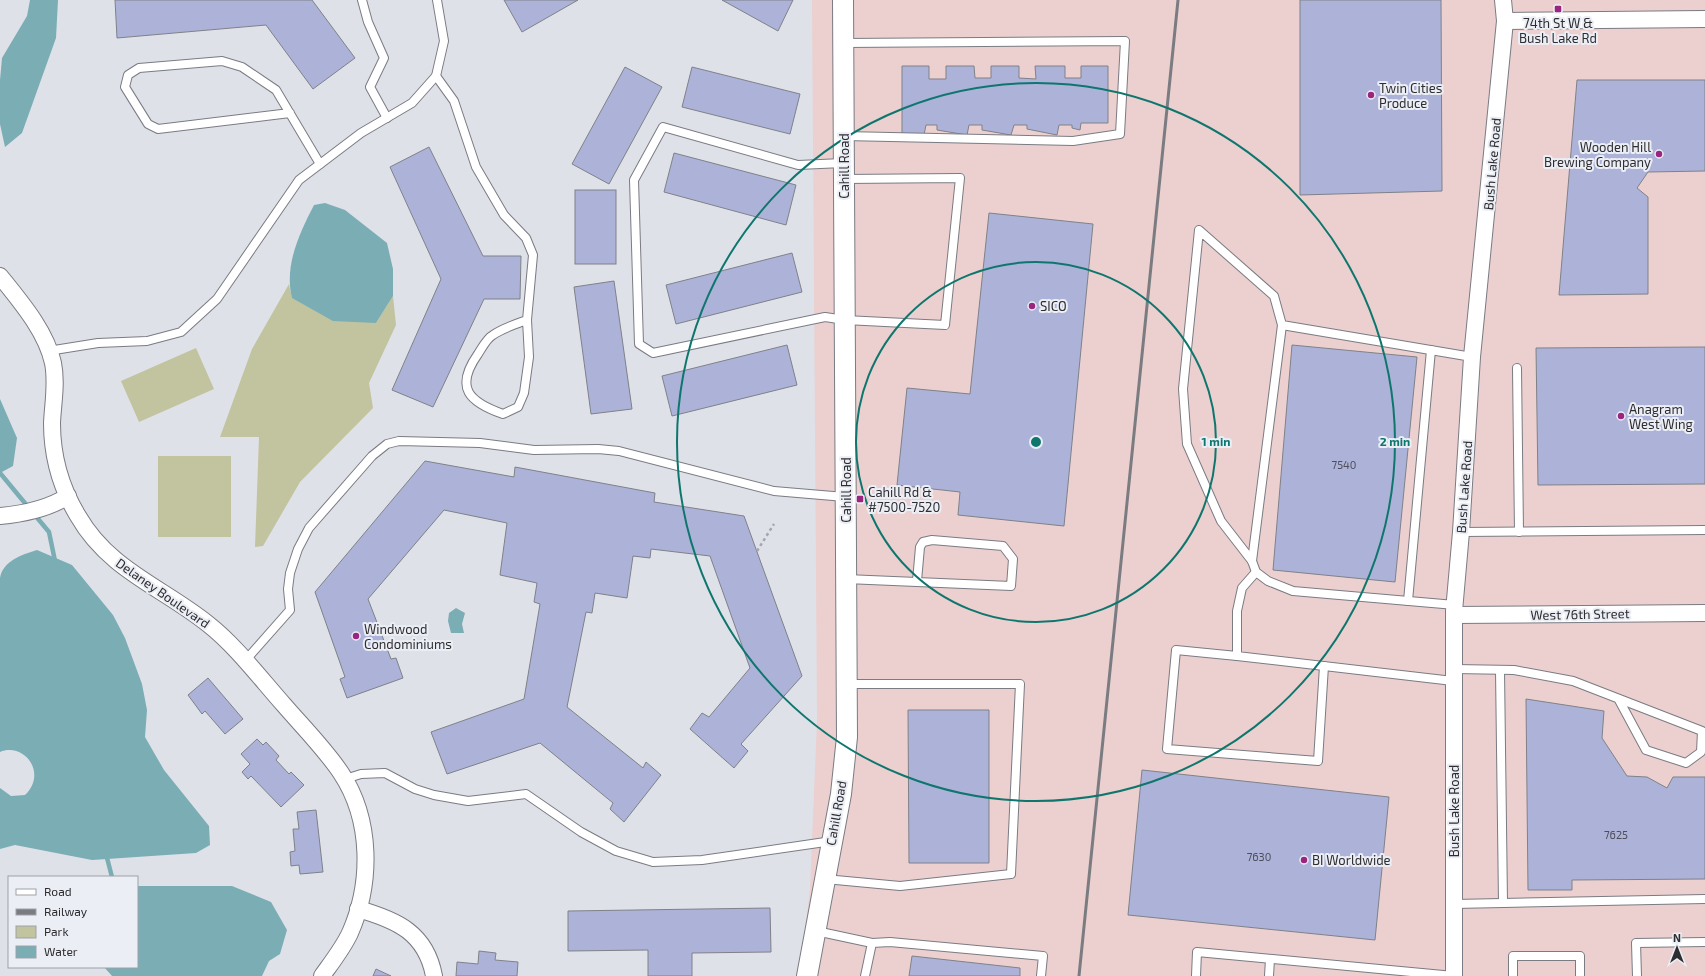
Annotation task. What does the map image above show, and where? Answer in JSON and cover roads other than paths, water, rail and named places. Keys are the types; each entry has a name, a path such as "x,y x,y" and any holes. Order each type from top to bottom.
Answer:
{"street":[{"name":"Cahill Road","path":"807,976 841,794 847,737 843,0"},
{"name":"Bush Lake Road","path":"1454,976 1454,610 1462,532 1472,357 1505,21 1503,0"},
{"path":"1505,21 1705,19"},
{"name":"Delaney Boulevard","path":"0,276 42,335 52,362 55,391 52,423 55,456 63,488 78,517 97,544 126,570 181,604 209,624 324,751 344,779 356,800 364,828 366,857 364,886 350,934 322,976"},
{"path":"0,516 21,514 62,500 68,496"},
{"name":"West 76th Street","path":"1454,610 1705,613"},
{"path":"358,909 393,921 408,930 420,941 432,967 434,976"}],"lane":[{"path":"362,0 368,22 384,58 370,87 387,118"},
{"path":"48,352 98,343 147,341 181,332 217,299 299,180 361,133 412,103 436,76 444,42 437,0"},
{"path":"844,43 1125,42 1120,134 1073,141 844,136"},
{"path":"290,113 158,129 148,124 125,87 128,75 139,68 222,61 242,67 276,90 290,113 320,164"},
{"path":"436,76 454,101 476,167 504,215 526,238 533,255 527,320 529,357 524,393 518,407 503,414 485,408 472,398 466,385 469,367 492,335 527,320"},
{"path":"663,127 798,165 844,171 960,178 945,325 845,320 825,317 654,354 639,344 634,180 663,127"},
{"path":"1252,561 1282,325 1274,296 1199,230 1183,389 1188,444 1221,521 1252,561 1256,572 1268,581 1293,591 1408,601 1454,610"},
{"path":"1282,325 1472,357"},
{"path":"1408,601 1431,350"},
{"path":"1517,368 1519,532"},
{"path":"244,661 290,610 288,589 290,573 298,549 309,528 372,456 388,444 399,441 480,443 534,450 598,449 619,451 774,491 846,497"},
{"path":"1462,532 1705,530"},
{"path":"846,579 1011,586 1013,560 1002,546 932,540 923,542 920,547 917,581"},
{"path":"1237,656 1237,611 1242,588 1256,572"},
{"path":"1324,666 1318,762 1167,749 1176,650 1324,666 1454,675 1514,670 1572,681 1702,731 1701,752 1686,763 1646,750 1619,700"},
{"path":"1500,670 1503,903"},
{"path":"825,879 900,886 1011,874 1020,684 847,684"},
{"path":"344,779 361,774 385,773 415,789 468,801 526,794 581,832 616,851 653,862 702,860 832,840"},
{"path":"1454,904 1705,899"},
{"path":"815,931 872,942 890,942 1043,956 1041,976"},
{"path":"865,976 872,942"},
{"path":"1637,976 1636,943 1705,942"},
{"path":"1196,976 1197,952 1454,976"},
{"path":"1513,976 1513,956 1580,956 1580,976"},
{"path":"1269,976 1270,959"}],"water":[{"path":"30,0 58,0 56,38 22,133 5,147 0,124 0,80 2,58 27,16"},
{"path":"325,203 345,210 387,243 393,269 393,296 376,323 333,321 292,298 290,274 294,250 314,205"},
{"path":"0,399 17,438 13,466 0,473"},
{"path":"37,550 72,565 113,615 125,638 142,684 147,710 145,737 164,770 209,826 210,845 196,853 92,860 15,845 0,849 0,788 11,796 25,795 32,786 34,769 25,755 17,751 9,750 0,752 0,578 5,567 9,563 25,554"},
{"path":"456,608 465,613 462,624 464,633 451,633 448,621 449,613"},
{"path":"138,886 232,886 271,902 287,930 280,954 269,961 262,976 112,976 105,968 138,968"}],"waterway":[{"path":"0,473 29,508"},
{"path":"34,514 49,532 55,561"},
{"path":"106,854 112,876"}],"railway":[{"path":"1079,976 1178,0"}],"place":[{"name":"74th St W & Bush Lake Rd","path":"1558,9"},
{"name":"Twin Cities Produce","path":"1371,95"},
{"name":"Wooden Hill Brewing Company","path":"1659,154"},
{"name":"SICO","path":"1032,306"},
{"name":"Anagram West Wing","path":"1621,416"},
{"name":"Cahill Rd & #7500-7520","path":"860,499"},
{"name":"Windwood Condominiums","path":"356,636"},
{"name":"BI Worldwide","path":"1304,860"}]}
